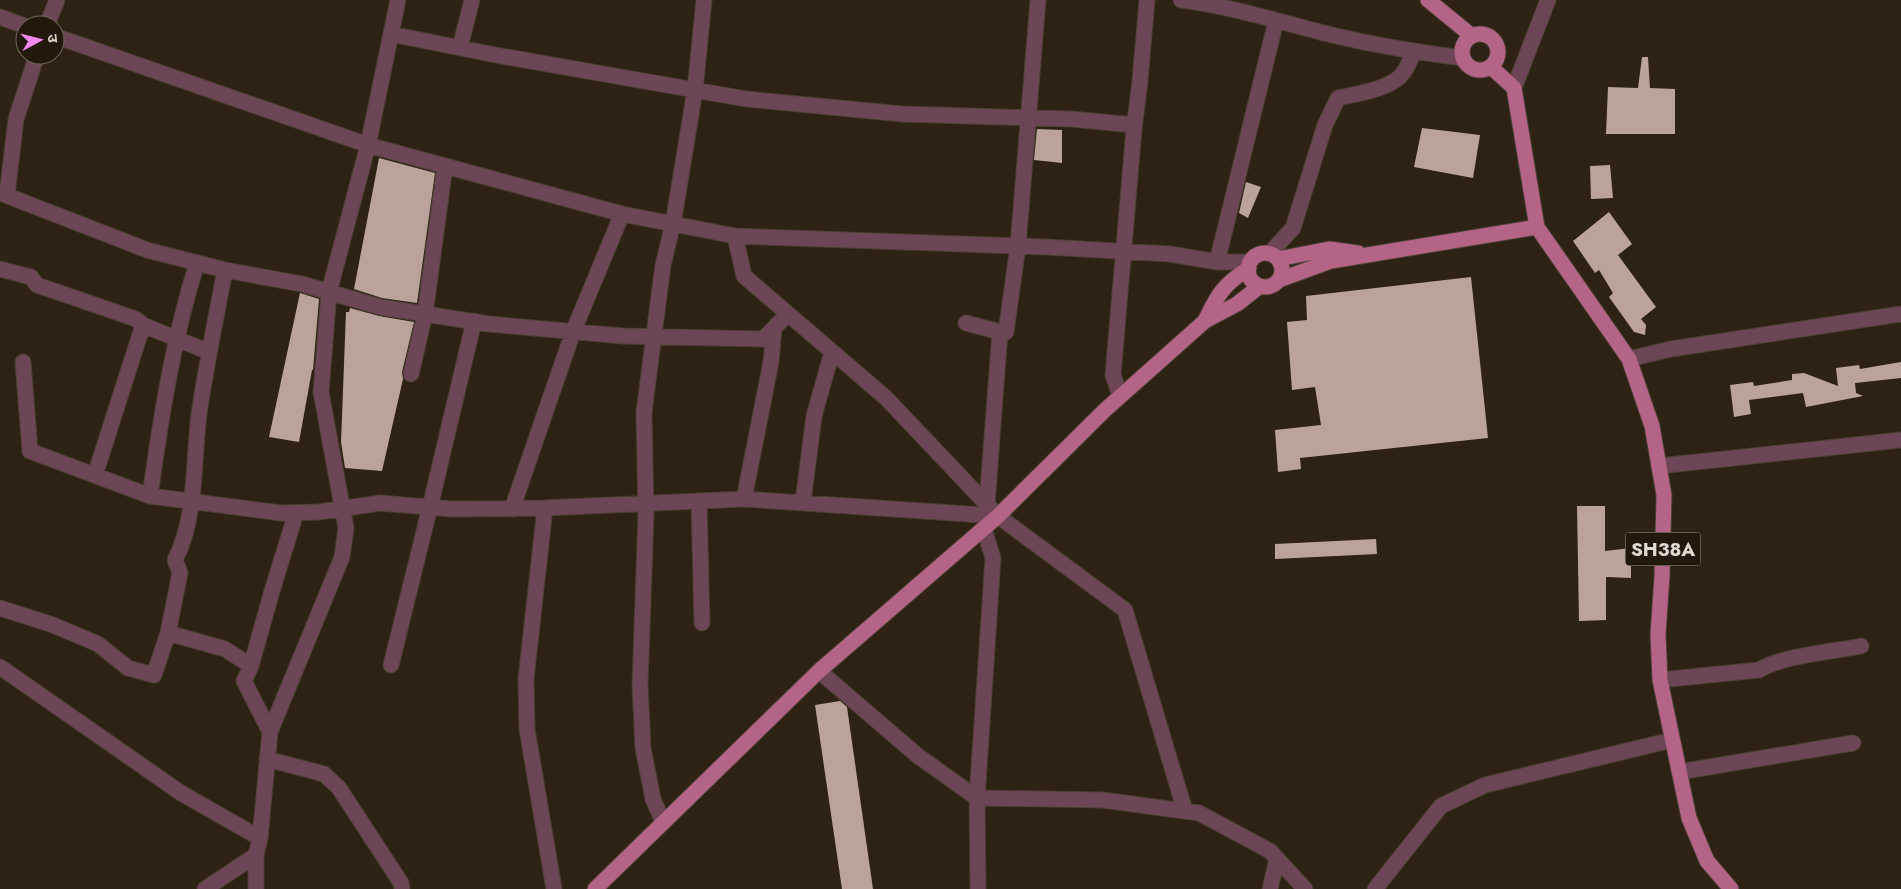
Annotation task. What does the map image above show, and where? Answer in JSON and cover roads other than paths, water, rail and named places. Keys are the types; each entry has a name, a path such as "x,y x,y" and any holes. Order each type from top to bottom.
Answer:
{"main road":[{"path":"1428,0 1472,36"},
{"path":"1486,35 1496,45 1498,54 1491,67 1480,70 1475,69 1466,63 1463,58 1462,53 1465,43 1472,36 1486,35"},
{"path":"1249,265 1251,279 1260,286 1270,286 1279,280 1331,262 1537,227 1514,88 1491,67"},
{"name":"SH38A","path":"1537,227 1629,359 1652,426 1664,496 1658,634 1660,680 1689,818 1707,861 1731,889"},
{"path":"1205,321 1218,294 1258,254 1274,256 1329,249 1373,254"},
{"path":"1274,256 1282,269 1279,280"},
{"path":"595,889 819,671 984,529 1120,396 1205,321 1237,304 1260,286"}],"street":[{"path":"51,15 57,0"},
{"path":"256,889 256,855 260,838 270,732 342,557 346,528 321,392 329,292 368,145 398,0"},
{"path":"460,48 472,0"},
{"path":"663,822 653,799 643,748 640,685 646,504 644,412 663,265 673,224 695,90 704,0"},
{"path":"1006,332 1018,246 1038,0"},
{"path":"1120,396 1113,375 1134,125 1147,0"},
{"path":"1181,0 1214,4 1322,33 1414,52 1463,58"},
{"path":"1514,88 1548,0"},
{"path":"0,17 15,22"},
{"path":"1217,262 1276,21"},
{"path":"391,34 746,99 902,114 1071,119 1134,125"},
{"path":"65,39 368,145 622,214 735,236 1018,246 1170,254 1249,265"},
{"path":"1274,256 1292,228 1325,125 1338,98 1366,92 1388,84 1402,74 1414,52"},
{"path":"34,65 16,119 3,194 147,250 226,270 302,284 380,307 474,321 573,332 623,336 763,339 788,314"},
{"path":"411,374 425,314 445,166"},
{"path":"512,509 573,332 622,214"},
{"path":"735,236 744,276 886,398 998,516 1125,610 1185,811"},
{"path":"150,496 162,408 177,339 197,263"},
{"path":"0,269 31,277 37,285 136,319 143,325 209,352"},
{"path":"0,608 53,625 98,644 128,668 154,674 168,633 180,573 174,560 183,544 190,501 199,414 209,352 226,270"},
{"path":"1629,359 1671,348 1901,314"},
{"path":"391,665 474,321"},
{"path":"966,323 1000,332 987,504"},
{"path":"95,475 143,325"},
{"path":"744,499 771,362 774,328"},
{"path":"803,502 814,416 832,352"},
{"path":"23,362 30,451 150,496 281,513 343,509 380,503 452,509 512,509 744,499 998,516"},
{"path":"1659,466 1901,440"},
{"path":"699,501 702,623"},
{"path":"545,508 526,679 527,719 554,889"},
{"path":"270,732 244,681 251,666 296,513"},
{"path":"978,889 977,798 993,558 984,529"},
{"path":"168,633 225,649 251,666"},
{"path":"1660,680 1759,670 1768,665 1787,660 1861,646"},
{"path":"0,667 181,793 260,838"},
{"path":"819,671 918,756 977,798 1104,800 1199,813 1270,851 1305,889"},
{"path":"1375,889 1441,806 1485,785 1672,740"},
{"path":"1679,772 1853,743"},
{"path":"267,759 324,774 339,788 401,883 402,889"},
{"path":"206,889 256,855"},
{"path":"1270,889 1277,858"}]}
